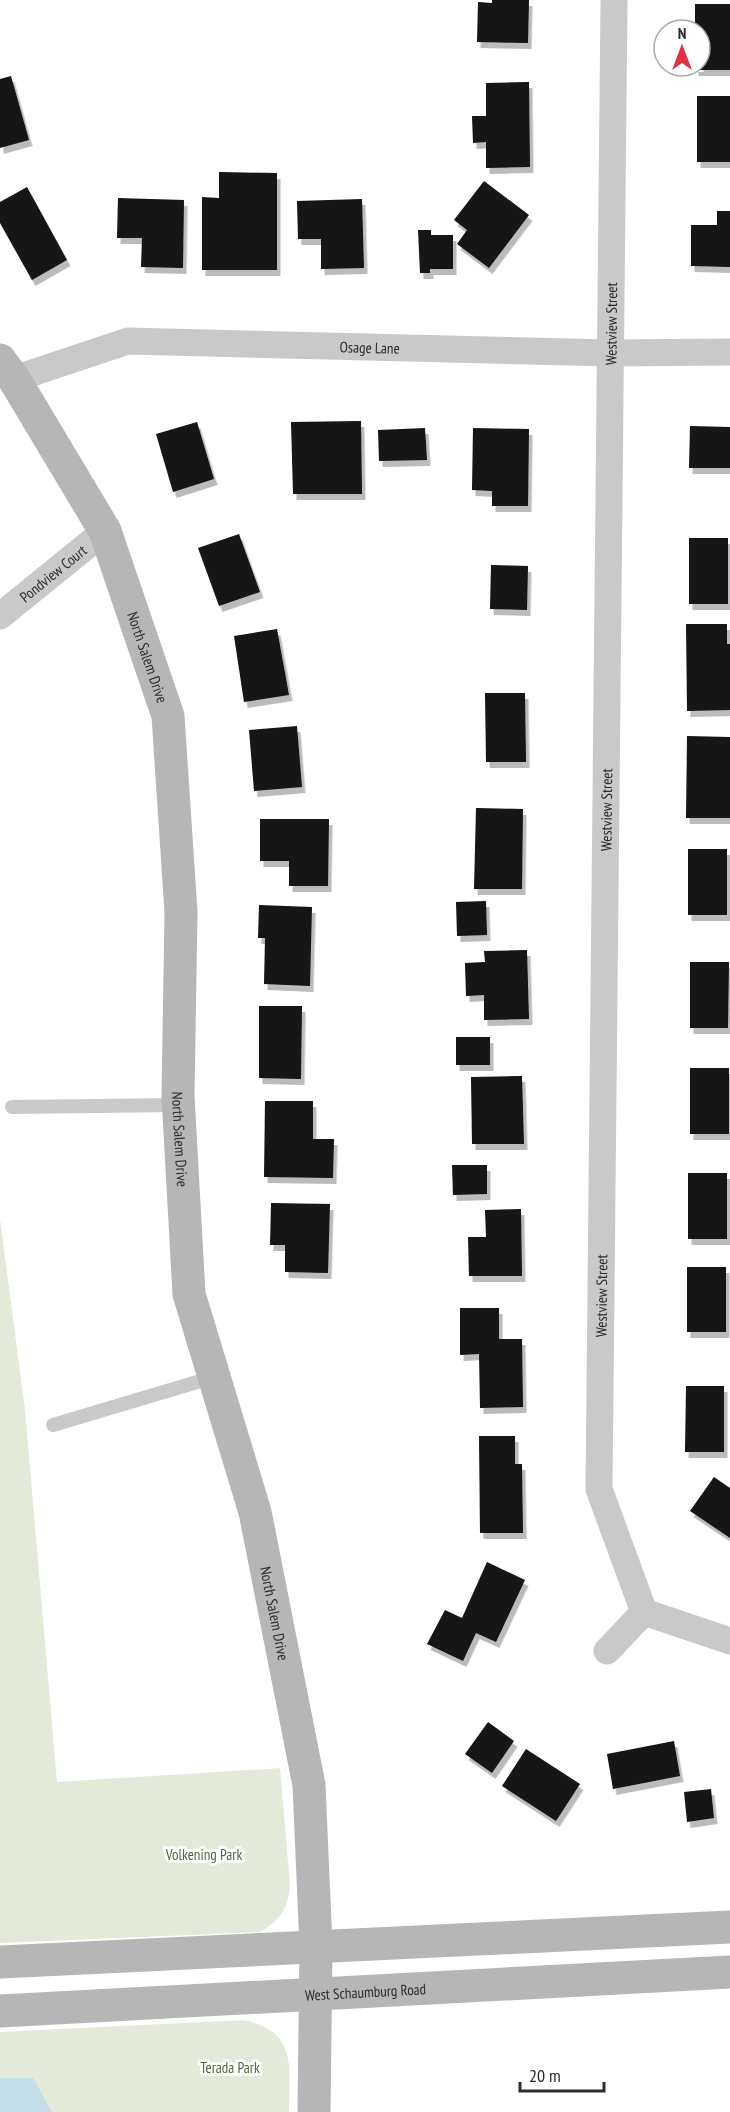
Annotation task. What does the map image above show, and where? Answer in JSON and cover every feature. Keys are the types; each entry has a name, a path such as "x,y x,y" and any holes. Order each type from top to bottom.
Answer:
{"street":[{"name":"Westview Street","path":"614,0 600,1489 644,1612"},
{"name":"Osage Lane","path":"7,370 128,341 611,353 730,352"},
{"name":"North Salem Drive","path":"7,370 105,531 168,716 181,912 178,1105 189,1294 255,1512 309,1785 316,1946 314,2112"},
{"name":"Pondview Court","path":"0,616 105,531"},
{"path":"607,1651 644,1612 730,1641"},
{"path":"0,1962 730,1927"},
{"name":"West Schaumburg Road","path":"0,2012 730,1972"}],"lane":[{"path":"12,1107 178,1105"},
{"path":"53,1425 214,1377"}],"green space":[{"name":"Volkening Park","path":"0,1219 25,1410 57,1782 280,1768 290,1885 288,1900 282,1913 260,1932 0,1943"},
{"name":"Terada Park","path":"243,2020 261,2025 282,2042 289,2066 289,2112 0,2112 0,2032"}],"water":[{"path":"0,2078 33,2078 52,2112 0,2112"}],"building":[{"path":"492,0 529,0 528,43 477,42 478,2 492,3"},
{"path":"695,4 730,4 730,70 712,70 712,18 695,18"},
{"path":"11,76 29,140 0,148 0,79"},
{"path":"529,82 530,167 486,168 486,142 473,143 472,116 486,116 486,83"},
{"path":"697,96 730,96 730,162 697,162"},
{"path":"219,172 277,173 277,270 202,270 202,197 219,198"},
{"path":"484,181 529,215 489,268 457,244 467,230 454,220"},
{"path":"27,187 67,260 32,280 0,223 0,202"},
{"path":"118,198 184,200 183,268 141,267 142,238 117,238"},
{"path":"362,199 364,268 321,269 321,239 298,239 297,201"},
{"path":"717,211 730,211 730,267 691,266 691,225 717,225"},
{"path":"418,230 431,230 431,235 453,235 453,269 430,269 430,273 420,273"},
{"path":"361,421 362,494 293,494 291,422"},
{"path":"197,422 214,479 173,492 156,434"},
{"path":"690,426 730,427 730,468 689,468"},
{"path":"425,428 427,460 379,461 378,430"},
{"path":"473,428 529,429 528,506 492,506 492,491 472,490"},
{"path":"239,534 260,592 219,606 198,548"},
{"path":"689,538 728,538 728,604 689,604"},
{"path":"491,565 528,566 527,610 490,609"},
{"path":"686,624 727,624 727,644 730,644 730,710 687,711"},
{"path":"277,629 289,695 244,702 234,636"},
{"path":"485,693 525,693 526,762 486,762"},
{"path":"297,726 302,787 254,791 249,730"},
{"path":"687,736 730,737 730,818 686,818"},
{"path":"476,808 523,809 522,889 474,889"},
{"path":"260,819 329,819 328,886 289,886 289,861 260,861"},
{"path":"688,849 727,849 727,915 688,915"},
{"path":"486,901 487,935 457,936 456,902"},
{"path":"259,905 312,907 310,986 264,984 265,938 258,938"},
{"path":"527,950 529,1019 484,1020 484,995 466,996 465,963 485,962 484,951"},
{"path":"690,962 729,962 728,1028 690,1028"},
{"path":"259,1006 302,1006 301,1079 259,1078"},
{"path":"456,1037 490,1037 490,1065 456,1065"},
{"path":"690,1068 729,1068 729,1134 690,1134"},
{"path":"522,1076 524,1144 472,1144 471,1077"},
{"path":"265,1101 313,1101 313,1139 334,1139 333,1178 264,1177"},
{"path":"452,1165 487,1165 487,1194 453,1195"},
{"path":"688,1173 727,1173 727,1239 688,1239"},
{"path":"271,1203 330,1204 328,1273 285,1272 285,1245 270,1245"},
{"path":"521,1209 522,1276 469,1276 468,1237 486,1237 485,1210"},
{"path":"687,1267 726,1267 726,1332 687,1332"},
{"path":"460,1308 499,1308 499,1339 522,1339 523,1407 480,1408 479,1354 460,1355"},
{"path":"686,1386 724,1386 724,1452 685,1452"},
{"path":"479,1436 515,1436 515,1464 522,1464 523,1533 480,1533"},
{"path":"714,1477 730,1488 730,1538 690,1511"},
{"path":"487,1562 525,1580 496,1642 476,1633 463,1661 427,1644 445,1610 462,1618"},
{"path":"488,1722 514,1741 492,1773 465,1754"},
{"path":"674,1741 680,1776 613,1789 607,1754"},
{"path":"526,1749 580,1784 556,1821 502,1786"},
{"path":"711,1789 714,1818 687,1822 684,1792"}]}
